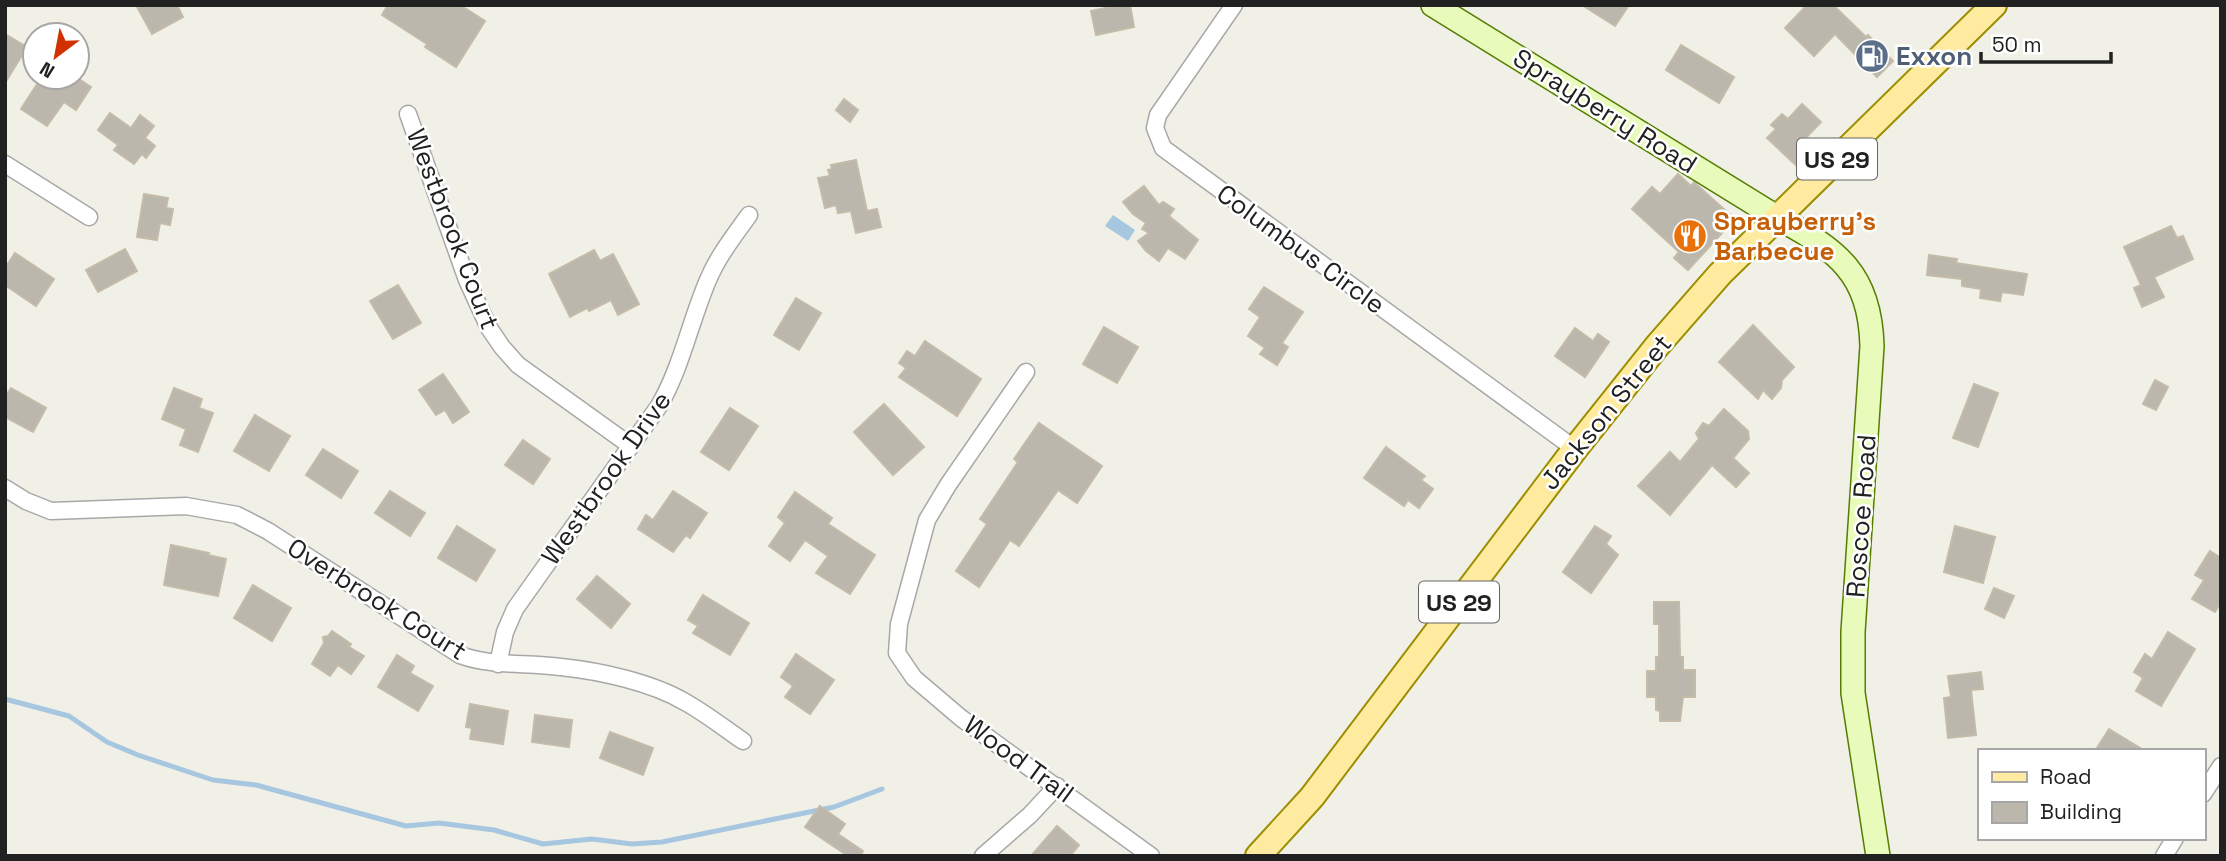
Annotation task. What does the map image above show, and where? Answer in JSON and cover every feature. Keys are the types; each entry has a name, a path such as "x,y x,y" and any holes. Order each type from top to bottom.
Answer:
{"main road":[{"name":"Sprayberry Road","path":"1433,5 1778,218"},
{"name":"Jackson Street","path":"1258,856 1312,797 1575,449 1687,311 1720,274 1994,5"},
{"name":"Roscoe Road","path":"1778,218 1815,238 1837,255 1863,296 1872,329 1854,621 1853,693 1878,856"}],"street":[{"name":"Columbus Circle","path":"1234,5 1158,115 1155,128 1163,148 1575,449"},
{"name":"Westbrook Court","path":"408,114 467,280 495,338 528,373 631,446"},
{"path":"5,164 89,216"},
{"name":"Westbrook Drive","path":"498,664 505,632 515,609 672,384 709,277 749,215"},
{"name":"Wood Trail","path":"1027,372 948,485 927,520 899,624 897,653 914,678 961,718 1151,856"},
{"name":"Overbrook Court","path":"5,488 26,501 51,511 186,506 237,516 268,531 460,656 477,662 559,666 623,677 682,700 743,741"},
{"path":"2205,791 2221,766"},
{"path":"983,856 1030,815 1057,786"},
{"path":"2164,856 2174,840"}],"water":[{"path":"1113,215 1135,230 1128,241 1105,226"}],"building":[{"path":"136,5 177,5 183,17 152,34"},
{"path":"388,5 460,5 485,21 456,67 425,47 427,44 382,15"},
{"path":"1130,5 1134,27 1096,35 1091,11"},
{"path":"1582,5 1629,5 1615,26"},
{"path":"1807,5 1833,5 1893,61 1877,77 1835,34 1814,56 1785,28"},
{"path":"5,34 21,43 21,57 5,83"},
{"path":"1681,45 1734,77 1719,103 1666,70"},
{"path":"33,91 88,91 76,110 64,102 47,126 21,109"},
{"path":"844,99 858,110 850,122 836,110"},
{"path":"1802,104 1821,122 1800,144 1811,155 1799,168 1767,138 1776,129 1771,125 1782,114 1788,119"},
{"path":"110,113 131,128 140,115 154,126 145,138 155,146 146,158 142,154 134,164 114,150 118,145 98,130"},
{"path":"856,160 867,211 877,209 881,227 856,233 851,211 838,213 836,205 825,208 818,178 830,176 828,170 832,169 831,165"},
{"name":"Sprayberry's Barbecue","path":"1678,174 1691,186 1694,182 1735,219 1688,270 1674,258 1679,252 1632,209 1652,187 1660,194"},
{"path":"1144,186 1159,205 1163,202 1174,209 1169,216 1198,240 1185,259 1168,248 1159,261 1138,241 1149,233 1142,229 1146,223 1133,214 1123,202"},
{"path":"144,194 168,198 166,208 173,209 170,225 160,223 157,240 137,237"},
{"path":"2171,226 2177,238 2183,236 2193,259 2154,277 2164,297 2142,307 2134,288 2141,285 2124,247"},
{"path":"125,249 137,271 98,292 86,270"},
{"path":"594,250 600,261 613,254 639,304 618,315 611,300 570,317 549,274"},
{"path":"15,253 54,279 36,306 5,285 5,268"},
{"path":"1929,255 1957,259 1956,263 2027,274 2023,295 2002,292 2000,301 1980,298 1981,289 1962,286 1962,279 1927,275"},
{"path":"398,285 421,323 393,339 370,301"},
{"path":"1264,287 1303,312 1282,343 1288,347 1277,365 1260,354 1265,348 1248,336 1260,317 1249,309"},
{"path":"796,298 821,313 799,350 774,335"},
{"path":"1753,325 1794,367 1782,380 1781,388 1772,399 1763,390 1758,399 1719,362"},
{"path":"1104,327 1138,347 1117,383 1083,364"},
{"path":"1575,328 1593,341 1598,334 1609,342 1585,377 1555,356"},
{"path":"925,341 981,379 957,416 899,377 906,368 899,363 907,351 915,356"},
{"path":"443,374 469,412 453,423 445,410 436,415 419,390"},
{"path":"2155,380 2168,387 2156,410 2143,404"},
{"path":"1974,384 1998,393 1978,447 1953,438"},
{"path":"11,388 46,408 33,432 5,417 5,397"},
{"path":"174,388 202,399 199,408 213,413 198,452 180,445 186,429 162,419"},
{"path":"884,404 924,447 893,475 854,432"},
{"path":"730,408 758,426 729,470 701,452"},
{"path":"1724,409 1748,431 1749,439 1733,458 1749,473 1736,487 1712,465 1670,515 1638,486 1670,452 1680,462 1699,439 1696,433 1703,423 1709,426"},
{"path":"255,415 290,436 269,471 234,451"},
{"path":"1039,423 1102,466 1077,503 1058,490 1019,546 1010,540 979,587 956,571 987,524 980,519 1018,462 1014,459"},
{"path":"523,440 550,459 533,484 505,465"},
{"path":"1386,447 1425,476 1421,480 1433,489 1419,508 1408,500 1404,506 1364,478"},
{"path":"323,449 358,471 341,498 306,475"},
{"path":"390,491 425,513 410,536 375,513"},
{"path":"673,491 707,513 690,538 686,535 673,552 638,529 646,515 653,520"},
{"path":"795,492 832,518 828,524 875,555 850,594 816,573 828,556 805,540 790,561 769,546 785,523 778,517"},
{"path":"457,526 495,550 476,581 438,558"},
{"path":"1595,526 1611,536 1606,544 1618,555 1591,593 1563,572"},
{"path":"1955,526 1995,537 1983,583 1944,572"},
{"path":"171,545 226,559 218,596 164,585"},
{"path":"2210,551 2221,558 2221,602 2215,612 2192,599 2204,580 2195,575"},
{"path":"597,576 630,604 611,628 577,599"},
{"path":"253,585 291,608 272,641 234,618"},
{"path":"1994,588 2014,596 2004,618 1985,609"},
{"path":"703,595 749,623 730,655 693,633 698,626 688,620"},
{"path":"1654,602 1679,602 1680,657 1683,657 1683,670 1695,670 1695,697 1683,697 1680,721 1660,721 1660,711 1656,710 1656,697 1647,697 1647,671 1656,671 1656,657 1659,657 1659,624 1654,624"},
{"path":"332,631 351,644 349,647 364,656 351,674 338,665 330,676 312,664 324,643 323,637"},
{"path":"2168,632 2195,649 2161,706 2136,691 2143,678 2134,672 2145,654 2152,659"},
{"path":"796,654 834,680 810,714 785,697 793,686 781,677"},
{"path":"397,655 414,666 410,673 433,686 418,711 378,687"},
{"path":"1981,672 1983,689 1971,690 1976,735 1948,738 1944,698 1951,697 1948,676"},
{"path":"470,704 508,711 503,744 470,739 472,728 466,727"},
{"path":"535,715 572,720 569,747 532,742"},
{"path":"2109,729 2142,749 2096,749"},
{"path":"610,732 653,748 643,775 600,758"},
{"path":"820,806 845,824 838,834 863,851 860,856 848,856 805,827"},
{"path":"1057,826 1079,845 1070,856 1031,856"}],"waterway":[{"path":"5,699 69,716 107,742 213,780 256,785 406,826 439,823 494,830 543,844 592,839 632,844 662,842 834,807 882,789"}],"place":[{"name":"Exxon","path":"1872,56"},
{"name":"Sprayberry's Barbecue","path":"1690,236"}]}
